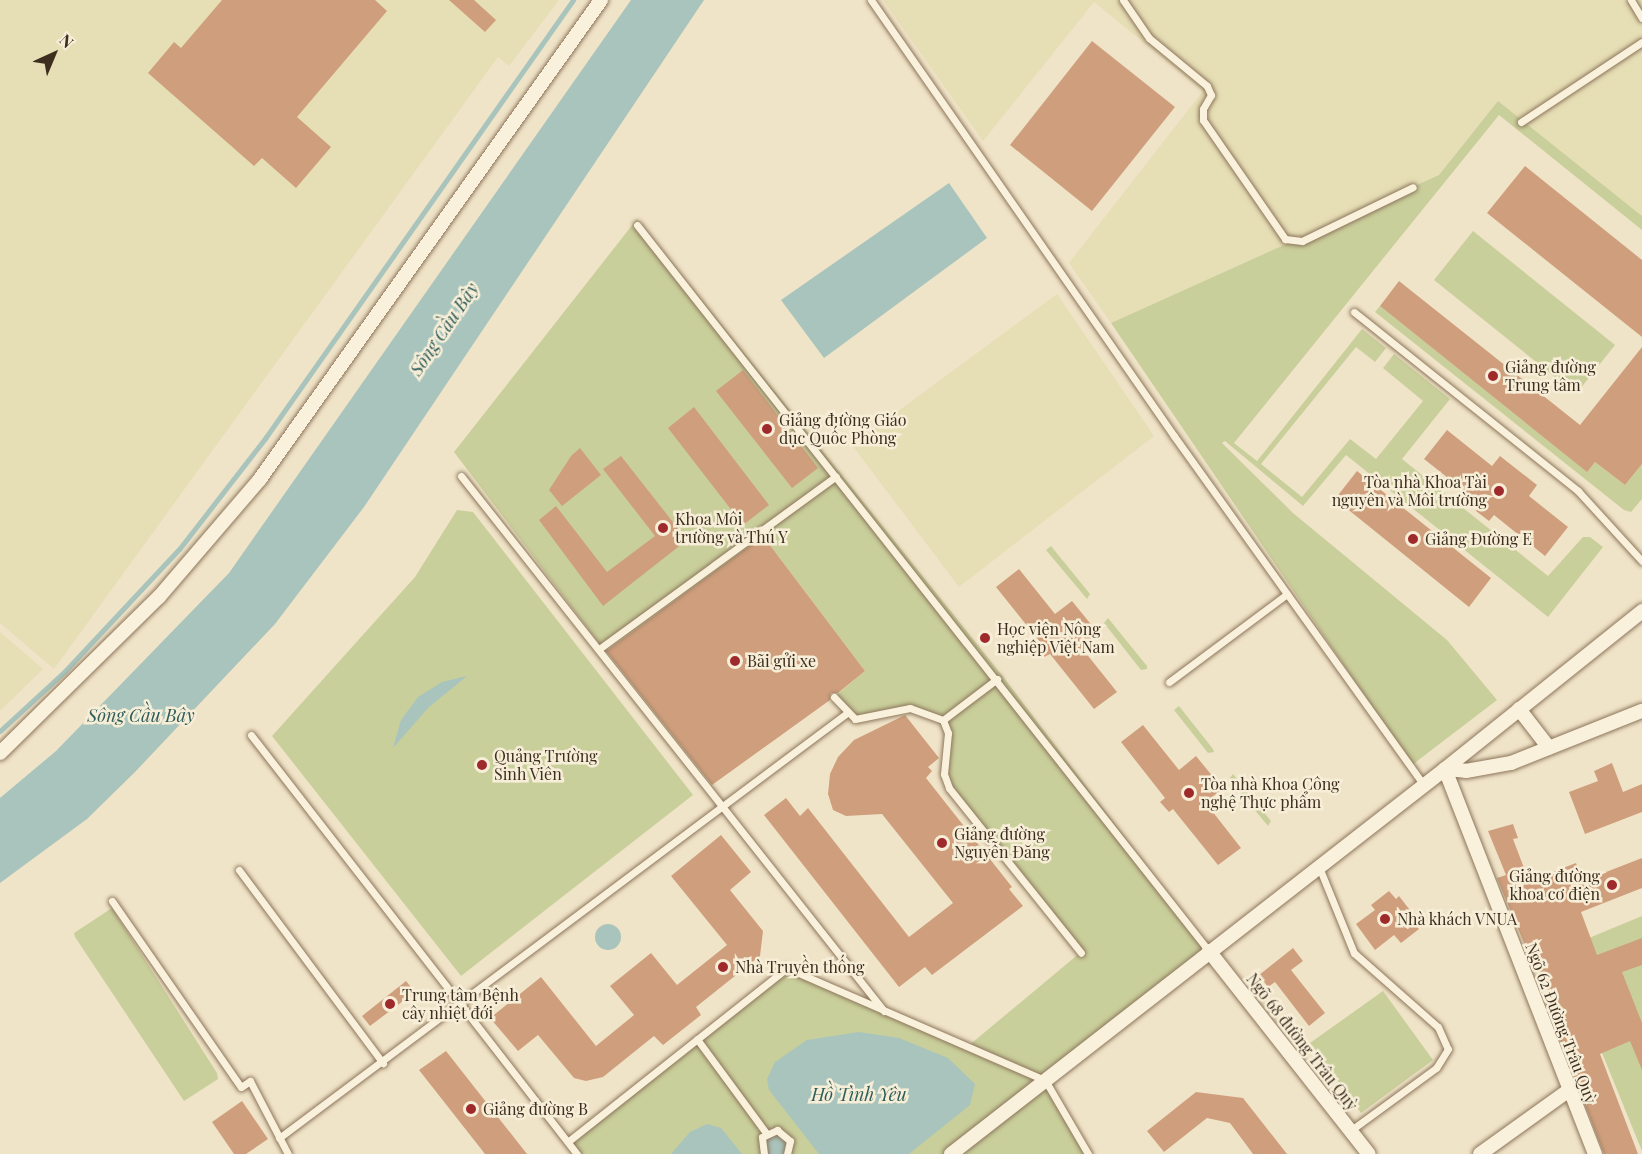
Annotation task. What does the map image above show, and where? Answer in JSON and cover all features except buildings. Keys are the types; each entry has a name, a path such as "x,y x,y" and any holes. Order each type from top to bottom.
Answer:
{"street":[{"path":"0,753 159,597 260,479 601,0"},
{"path":"951,1154 1445,769 1642,611"},
{"path":"1519,709 1549,748"},
{"path":"1445,769 1488,768 1549,748 1642,711"},
{"name":"Ngõ 62 Đường Trâu Quỳ","path":"1445,769 1595,1154"},
{"name":"Ngõ 68 đường Trâu Quỳ","path":"1209,951 1369,1154"},
{"path":"1480,1154 1569,1090"}],"lane":[{"path":"871,0 1287,594 1424,785"},
{"path":"1123,0 1149,38 1207,86 1211,95 1203,109 1203,120 1285,238 1302,241 1413,187"},
{"path":"1631,0 1642,18"},
{"path":"1521,122 1642,42"},
{"path":"637,225 997,679 1209,951"},
{"path":"1354,312 1578,491 1642,561"},
{"path":"461,476 884,1011"},
{"path":"599,649 836,476"},
{"path":"1169,682 1287,594"},
{"path":"943,720 997,679"},
{"path":"834,697 855,719 910,708 943,720 948,733 944,774 949,788 1081,953"},
{"path":"279,1138 463,1004 847,713"},
{"path":"251,735 570,1140 577,1154"},
{"path":"1319,867 1354,953 1433,1022 1448,1049 1436,1068 1350,1131"},
{"path":"239,870 383,1063"},
{"path":"112,901 241,1086 250,1081 288,1154"},
{"path":"570,1140 787,968 1045,1080 1088,1154"},
{"path":"697,1040 766,1133"},
{"path":"764,1154 760,1143 766,1133 777,1130 787,1135 790,1146 787,1154"}],"shaded area":[{"path":"0,0 559,0 509,66 498,57 54,669 0,623"},
{"path":"883,0 1642,0 1642,216 1498,101 1439,175 1111,323 1069,263 1203,91 1094,2 983,141"},
{"path":"1057,294 1154,436 959,587 852,445"},
{"path":"0,632 43,669 0,711"}],"green space":[{"path":"1498,101 1642,216 1642,230 1499,115 1234,443 1257,461 1362,329 1386,348 1375,362 1356,347 1261,464 1302,497 1350,439 1376,459 1423,401 1383,368 1394,354 1450,399 1402,459 1548,576 1583,537 1590,537 1603,547 1548,617 1346,455 1303,506 1225,441 1222,443 1293,513 1447,640 1497,700 1412,765 1111,323 1439,175"},
{"path":"637,219 1001,674 1210,949 1046,1081 1088,1154 577,1154 570,1140 787,968 967,1047 1081,952 949,788 944,774 949,751 943,720 910,708 855,719 834,697 865,671 763,536 605,651 454,452"},
{"path":"1473,231 1615,345 1576,394 1434,280"},
{"path":"1380,306 1587,471 1595,462 1625,485 1642,464 1642,499 1631,512 1624,510 1375,312"},
{"name":"Quảng Trường Sinh Viên","path":"457,510 473,512 693,795 461,976 272,736 415,577"},
{"path":"1051,546 1090,594 1087,599 1046,550"},
{"path":"1108,618 1147,666 1147,669 1141,670 1104,623"},
{"path":"1179,706 1214,752 1208,753 1174,710"},
{"path":"1233,774 1271,821 1268,826 1229,779"},
{"path":"112,908 217,1073 218,1079 184,1101 75,937 74,933"},
{"path":"1642,916 1642,1151 1560,950"},
{"path":"1383,991 1433,1060 1361,1113 1310,1043"}],"water":[{"name":"Sông Cầu Bây","path":"631,0 704,0 364,507 275,624 135,772 87,819 0,883 0,798 56,751 229,573"},
{"path":"949,183 987,238 824,358 781,300"},
{"path":"467,676 428,708 393,748 401,720 418,697 442,682"},
{"path":"608,924 617,928 621,937 617,946 608,950 599,946 595,937 599,928"},
{"name":"Hồ Tình Yêu","path":"859,1032 899,1038 948,1058 975,1084 970,1105 909,1154 819,1154 769,1090 767,1079 775,1062 807,1040"},
{"path":"707,1124 721,1128 742,1154 671,1154 690,1132"},
{"path":"772,1133 783,1135 788,1145 784,1154 766,1154 764,1140"}],"waterway":[{"path":"0,731 65,671 180,548 266,437 573,0"}],"place":[{"name":"Giảng đường Trung tâm","path":"1493,376"},
{"name":"Giảng đường Giáo dục Quốc Phòng","path":"767,429"},
{"name":"Tòa nhà Khoa Tài nguyên và Môi trường","path":"1499,491"},
{"name":"Khoa Môi trường và Thú Y","path":"663,528"},
{"name":"Giảng Đường E","path":"1413,539"},
{"name":"Học viện Nông nghiệp Việt Nam","path":"985,638"},
{"name":"Bãi gửi xe","path":"735,661"},
{"name":"Quảng Trường Sinh Viên","path":"482,765"},
{"name":"Tòa nhà Khoa Công nghệ Thực phẩm","path":"1189,793"},
{"name":"Giảng đường Nguyễn Đăng","path":"942,843"},
{"name":"Giảng đường khoa cơ điện","path":"1612,885"},
{"name":"Nhà khách VNUA","path":"1385,919"},
{"name":"Nhà Truyền thống","path":"723,967"},
{"name":"Trung tâm Bệnh cây nhiệt đới","path":"390,1004"},
{"name":"Giảng đường B","path":"471,1109"}]}
